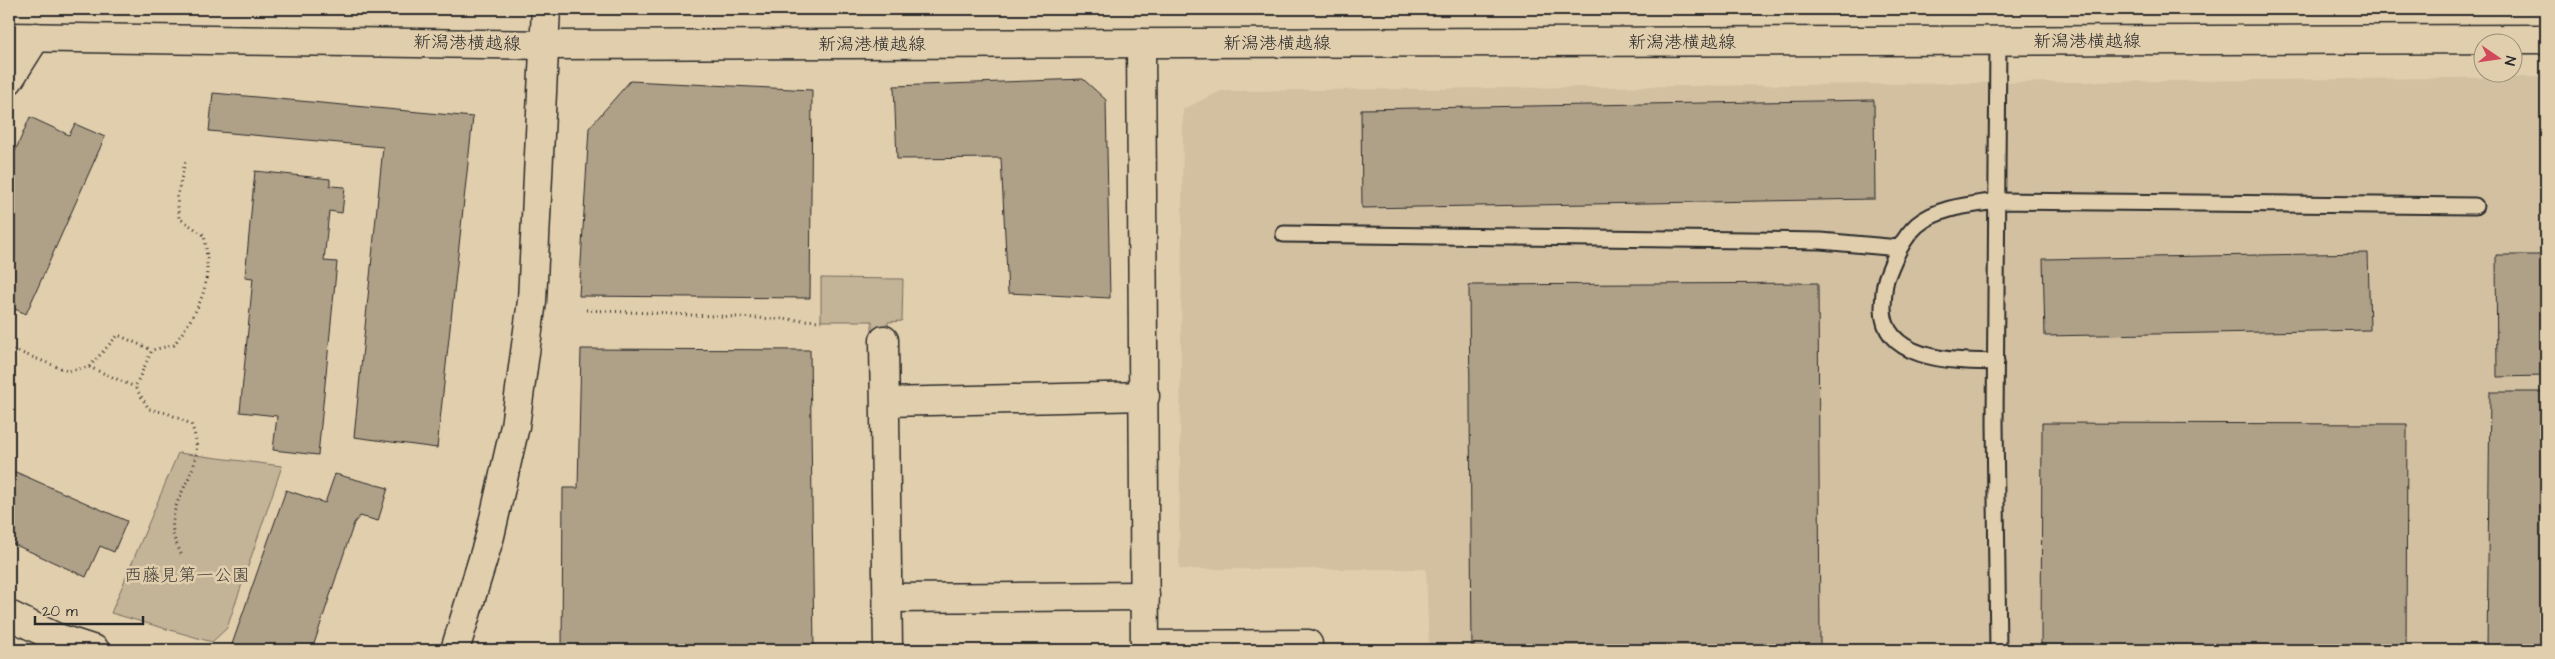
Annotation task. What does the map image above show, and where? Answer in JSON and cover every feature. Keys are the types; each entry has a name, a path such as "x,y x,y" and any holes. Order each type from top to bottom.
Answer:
{"main road":[{"path":"456,650 490,536 515,426 532,301 546,9"},
{"name":"新潟港横越線","path":"9,37 545,45 2546,39"},
{"path":"9,80 36,37"},
{"path":"1141,43 1145,396 1145,648 1308,644"},
{"path":"884,340 887,402 888,650"},
{"path":"887,402 1145,396"},
{"path":"889,598 1145,596"},
{"path":"9,615 51,644 95,650"}],"lane":[{"path":"1998,41 1996,362 1998,650"},
{"path":"1996,362 1954,361 1913,350 1893,338 1883,321 1884,284 1899,248 1918,224 1950,208 1997,201 2475,206"},
{"path":"1284,234 1821,241 1899,248"}],"path":[{"path":"90,367 118,335 152,350 174,345 196,313 207,285 208,254 204,235 179,218 177,197 185,162"},
{"path":"586,310 821,320"},
{"path":"9,348 68,371 90,367 135,387 149,409 167,413 191,424 198,440 197,455 176,507 173,532 181,554"},
{"path":"135,387 152,350"}],"shaded area":[{"path":"2522,77 2546,77 2546,650 1429,650 1426,569 1179,569 1183,109 1221,91 2472,78 2472,82 2522,82"}],"green space":[{"path":"821,278 903,279 902,321 888,322 888,336 872,335 872,321 821,321"},
{"name":"西藤見第一公園","path":"178,453 282,466 227,628 212,642 111,613"}],"building":[{"path":"1083,79 1106,100 1110,298 1008,293 1001,158 897,159 894,86"},
{"path":"630,81 812,90 810,298 579,296 589,128"},
{"path":"213,93 473,117 437,448 354,437 383,147 209,131"},
{"path":"1874,100 1875,199 1362,208 1361,109"},
{"path":"30,117 69,135 75,124 105,137 26,314 15,309 9,321 9,165"},
{"path":"255,171 330,179 330,186 345,187 342,213 329,211 324,261 337,262 318,455 273,450 277,416 240,412 253,278 245,277"},
{"path":"2368,253 2370,330 2045,336 2043,259"},
{"path":"2496,255 2546,255 2546,376 2497,377"},
{"path":"1818,283 1820,650 1472,650 1469,285"},
{"path":"581,349 810,350 814,650 562,650 563,488 578,488"},
{"path":"2490,392 2546,392 2546,650 2487,650"},
{"path":"2042,423 2407,424 2406,650 2041,650"},
{"path":"9,469 127,521 114,552 100,546 86,577 9,542"},
{"path":"335,474 388,488 378,521 360,516 354,523 312,650 230,650 286,490 325,503"}]}
